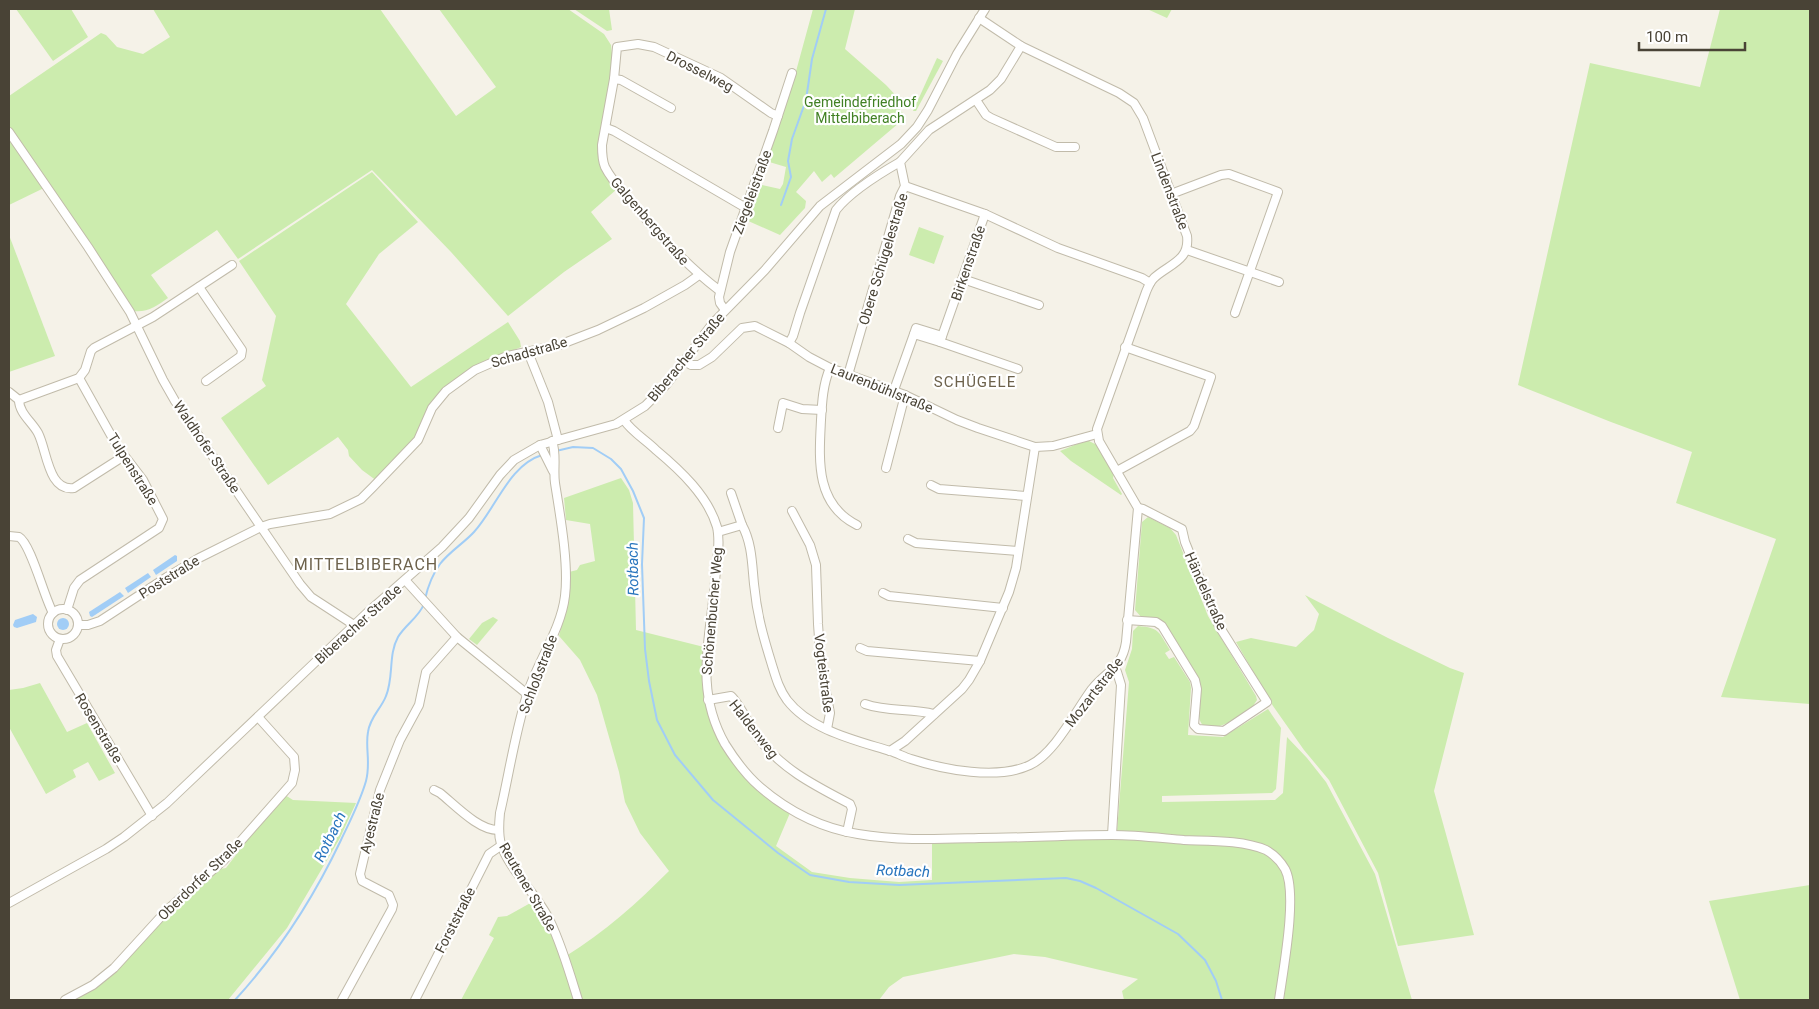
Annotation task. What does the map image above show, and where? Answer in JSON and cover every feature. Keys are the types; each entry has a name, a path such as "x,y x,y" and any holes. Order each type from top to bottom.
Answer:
{"street":[{"name":"Biberacher Straße","path":"9,903 106,849 152,816 200,773 354,625 406,581 460,530 500,475 514,460 624,420 653,399 725,310 765,270 820,206 882,159 909,135 928,110 957,54 985,9"},
{"name":"Lindenstraße","path":"979,18 1021,46 1119,93 1134,103 1143,118 1187,236 1187,250 1181,258 1150,283 1125,347 1097,434"},
{"name":"Drosselweg","path":"617,47 638,44 654,48 721,78 771,114 778,116"},
{"path":"789,343 796,331 800,313 836,210 843,202 875,177 900,162 929,130 990,90 1002,78 1021,46"},
{"name":"Galgenbergstraße","path":"617,47 614,79 602,153 603,161 608,172 655,231 698,275 720,291"},
{"name":"Ziegeleistraße","path":"725,310 720,303 720,291 730,252 792,73"},
{"path":"614,79 621,80 671,108"},
{"path":"976,100 986,115 991,118 1056,147 1075,147"},
{"path":"606,128 746,208"},
{"name":"Waldhofer Straße","path":"9,132 130,312 162,380 261,527 311,597 354,625"},
{"name":"Obere Schügelestraße","path":"848,375 900,196 905,186 900,162"},
{"path":"1171,194 1221,175 1229,174 1278,192 1235,313"},
{"name":"Birkenstraße","path":"905,186 985,214 941,339"},
{"path":"985,214 1058,248 1142,278 1150,283"},
{"path":"1187,250 1279,282"},
{"path":"19,400 79,378 85,370 91,350 137,326 232,265"},
{"name":"Schadstraße","path":"261,527 330,514 361,498 374,487 418,440 432,408 446,391 462,378 486,364 507,356 559,345 613,324 685,285 698,275"},
{"path":"963,279 1039,305"},
{"path":"199,287 242,350 240,356 206,381"},
{"name":"Laurenbühlstraße","path":"684,360 691,365 704,363 746,326 755,326 789,343 830,368 905,394 957,420 1035,447 1053,446 1097,434"},
{"path":"894,390 914,334 941,339 1018,369"},
{"path":"1117,471 1190,431 1194,426 1211,377 1125,347"},
{"name":"Schloßstraße","path":"499,830 500,814 527,694 561,615 567,583 550,448 548,402 528,352"},
{"path":"830,368 825,379 822,410 820,455 822,480 826,492 836,509 847,520 857,525"},
{"name":"Tulpenstraße","path":"67,610 74,588 80,580 159,528 162,522 162,515 143,480 124,456 79,378"},
{"path":"9,392 19,400 20,409 40,438 56,481 64,487 74,488 124,456"},
{"path":"886,468 905,394"},
{"path":"778,428 783,403 802,409 822,410"},
{"name":"Schönenbucher Weg","path":"624,420 630,428 668,460 700,494 710,511 718,532 713,605 706,657 708,700 719,734 735,759 752,780 790,810 814,822 846,832 881,837 933,839 1112,835 1223,842 1267,851 1277,858 1285,869 1291,884 1291,908 1280,1000"},
{"path":"1097,434 1138,508"},
{"path":"890,751 905,741 962,689 980,661 1003,608 1016,568 1035,447"},
{"path":"931,485 939,489 1026,496"},
{"name":"Vogteistraße","path":"731,493 750,546 759,621 776,681 784,696 794,708 804,717 827,729 830,713 821,666 816,565 810,544 792,511"},
{"name":"Händelstraße","path":"1128,620 1156,622 1162,626 1195,680 1197,689 1194,725 1198,729 1224,730 1267,702 1219,626 1185,542 1182,529 1144,509 1138,508"},
{"name":"Mozartstraße","path":"827,729 875,748 890,751 930,765 980,773 993,773 1022,768 1032,764 1048,752 1092,688 1120,662 1124,652 1128,620 1138,508"},
{"path":"718,532 742,525"},
{"name":"Poststraße","path":"60,639 72,636 78,625 88,625 100,621 199,558 261,527"},
{"path":"9,536 18,537 26,545 52,613"},
{"path":"908,539 916,543 1018,552"},
{"path":"406,581 457,637 527,694"},
{"path":"883,594 1003,608"},
{"path":"60,639 51,634 48,627 48,619 52,613 60,609 67,610 74,614 78,625"},
{"name":"Ayestraße","path":"342,1000 393,905 389,895 362,881 360,874 380,790 400,740 419,706 426,672 457,637"},
{"name":"Rosenstraße","path":"60,639 56,650 57,656 152,816"},
{"path":"860,648 867,651 980,661"},
{"path":"1112,835 1121,685 1114,668"},
{"name":"Haldenweg","path":"708,700 731,696 754,732 777,759 810,783 850,804 852,808 846,832"},
{"path":"865,704 879,709 922,711 934,714"},
{"name":"Oberdorfer Straße","path":"65,1000 93,985 114,968 167,910 218,866 292,783 295,770 294,757 258,718"},
{"path":"434,790 482,826 492,830 499,830"},
{"name":"Reutener Straße","path":"499,830 502,846 508,858 530,888 550,921 578,1000"},
{"name":"Forststraße","path":"415,1000 489,854 502,846"}],"green space":[{"path":"16,9 71,9 88,37 53,61"},
{"path":"153,9 380,9 456,116 496,87 439,9 568,9 604,34 611,45 612,79 599,145 617,189 591,212 612,239 564,272 508,316 451,252 372,170 238,259 217,230 151,275 168,298 147,310 133,311 9,126 9,96 101,33 106,35 117,47 143,54 170,37"},
{"path":"574,9 609,9 612,30 607,31"},
{"name":"Gemeindefriedhof Mittelbiberach","path":"813,9 855,9 845,49 886,85 901,101 896,105 906,117 834,178 831,174 822,182 814,171 796,192 806,201 805,208 780,235 746,220 758,184 780,189 783,184 786,167 766,161 795,75"},
{"path":"1147,9 1172,9 1167,18"},
{"path":"1720,9 1810,9 1810,704 1721,697 1776,539 1676,503 1692,452 1518,385 1590,63 1700,87"},
{"path":"937,58 943,61 916,111 913,111"},
{"path":"9,137 44,188 9,205"},
{"path":"372,172 418,222 379,254 346,304 411,387 508,322 520,341 521,347 495,358 453,383 416,439 377,481 362,470 349,456 348,450 338,437 268,485 221,418 266,386 262,380 276,316 239,261"},
{"path":"919,227 944,236 934,264 909,255"},
{"path":"9,235 55,356 9,372"},
{"path":"1087,440 1097,445 1114,474 1113,478 1121,495 1071,461 1060,451"},
{"path":"621,478 629,490 633,503 636,630 704,647 703,674 705,698 711,722 721,743 734,763 750,781 768,798 790,813 776,846 812,872 850,878 899,882 932,880 932,842 1116,838 1223,844 1265,853 1275,860 1283,870 1288,885 1288,908 1276,1000 1124,1000 1122,991 1138,979 1045,957 1014,954 903,977 889,987 879,1000 581,1000 566,956 620,916 669,871 640,833 625,802 619,772 597,695 580,660 559,636 568,599 569,572 577,570 580,565 595,561 590,524 566,520 564,498"},
{"path":"1148,517 1170,528 1176,535 1208,616 1256,696 1257,700 1253,706 1254,708 1224,725 1207,727 1202,724 1199,716 1200,687 1198,677 1163,622 1158,619 1142,618 1135,610 1142,522"},
{"path":"1305,595 1388,638 1464,673 1434,791 1474,935 1398,946 1378,873 1329,780 1304,750 1273,706 1236,642 1251,638 1296,647 1314,630 1319,614"},
{"path":"493,617 498,620 477,645 469,639 482,623"},
{"path":"1138,626 1155,629 1158,632 1170,650 1165,653 1169,659 1174,657 1190,682 1188,735 1223,737 1268,709 1281,728 1276,789 1272,793 1162,796 1162,802 1275,800 1283,793 1287,737 1326,782 1375,874 1412,1000 1283,1000 1294,909 1294,884 1288,868 1269,849 1117,831 1129,682 1125,670 1132,649 1133,631"},
{"path":"40,683 67,732 87,723 115,773 99,781 88,762 73,770 76,777 46,794 9,727 9,690"},
{"path":"285,795 293,800 356,803 340,838 287,928 228,1000 72,1000 86,993 195,888 220,869 226,868 257,827"},
{"path":"1810,885 1810,1000 1740,1000 1709,901"},
{"path":"534,901 548,924 575,1000 461,1000 494,938 489,935 498,917 507,916"}],"water":[{"path":"175,555 177,556 177,561 156,575 153,570"},
{"path":"148,573 151,577 128,593 125,588"},
{"path":"120,592 124,596 92,617 90,616 89,612"},
{"path":"33,614 37,617 36,622 17,628 14,627 15,620"},
{"path":"65,618 68,619 68,629 61,630 58,629 57,622 58,619"}],"waterway":[{"path":"781,205 791,177 788,161 792,139 806,100 812,59 826,9"},
{"name":"Rotbach","path":"556,451 573,447 593,448 611,459 621,469 633,491 644,518 642,564 645,649 657,720 675,755 713,800 778,853 810,875 849,882 899,885 1066,878 1080,881 1178,934 1205,960 1216,981 1222,1000"},
{"name":"Rotbach","path":"425,599 427,590 440,564 474,532 512,477 531,460 542,455"},
{"name":"Rotbach","path":"235,1000 266,963 294,924 319,883 348,826 366,781 369,727 384,701 388,689 395,644 398,637 419,613 424,604"}],"district":[{"name":"SCHÜGELE","path":"975,382"},
{"name":"MITTELBIBERACH","path":"366,564"}]}
